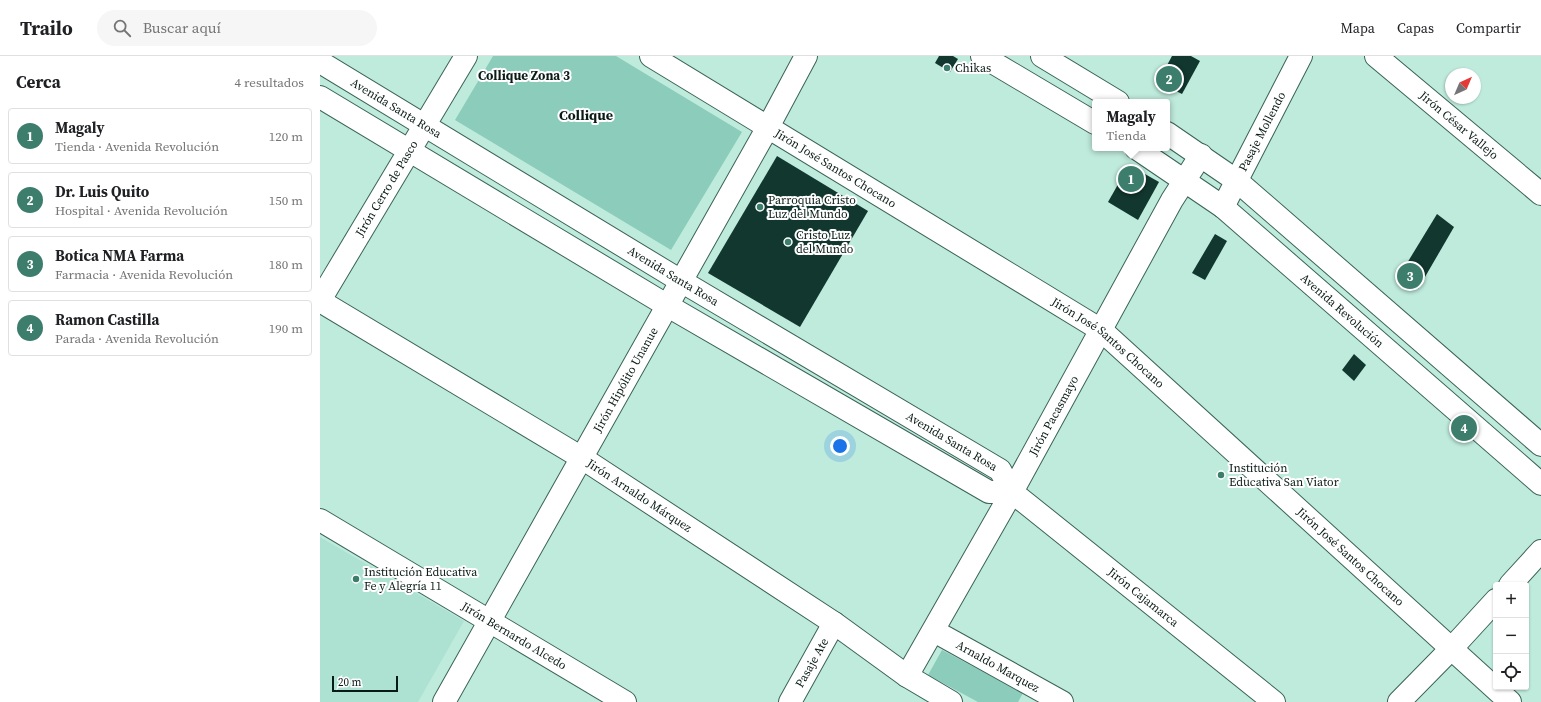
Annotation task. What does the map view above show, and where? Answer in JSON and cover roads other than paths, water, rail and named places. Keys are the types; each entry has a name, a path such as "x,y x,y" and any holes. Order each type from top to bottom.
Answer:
{"street":[{"name":"Jirón Cerro de Pasco","path":"320,300 466,56"},
{"name":"Jirón José Santos Chocano","path":"651,56 1101,330 1510,702"},
{"name":"Jirón Hipólito Unanue","path":"444,702 668,306 806,56"},
{"path":"982,56 1092,121"},
{"path":"1042,56 1113,99"},
{"name":"Pasaje Mollendo","path":"1223,207 1301,56"},
{"name":"Jirón César Vallejo","path":"1376,56 1541,194"},
{"name":"Avenida Santa Rosa","path":"320,62 681,281 1000,470 1012,492 989,492 668,306 320,97"},
{"path":"1170,135 1201,154 1237,181 1541,445"},
{"name":"Avenida Revolución","path":"1140,151 1223,207 1541,484"},
{"name":"Jirón Pacasmayo","path":"907,676 1012,492 1172,200 1201,154"},
{"name":"Jirón Arnaldo Márquez","path":"320,300 582,458 834,623 907,676 951,702"},
{"name":"Jirón Cajamarca","path":"1012,492 1274,702"},
{"name":"Jirón Bernardo Alcedo","path":"320,520 625,702"},
{"path":"1513,582 1541,551"},
{"path":"1399,702 1493,603"},
{"name":"Pasaje Ate","path":"790,702 834,623"},
{"name":"Arnaldo Marquez","path":"934,630 1037,696 1062,702"}],"place":[{"name":"Chikas","path":"947,68"},
{"name":"Dr. Luis Quito","path":"1169,79"},
{"name":"Magaly","path":"1131,179"},
{"name":"Parroquia Cristo Luz del Mundo","path":"760,207"},
{"name":"Cristo Luz del Mundo","path":"788,242"},
{"name":"Botica NMA Farma","path":"1410,276"},
{"name":"Ramon Castilla","path":"1464,428"},
{"name":"Institución Educativa San Viator","path":"1221,475"},
{"name":"Institución Educativa Fe y Alegría 11","path":"356,579"}],"district":[{"name":"Collique Zona 3","path":"524,75"},
{"name":"Collique","path":"586,115"}]}
